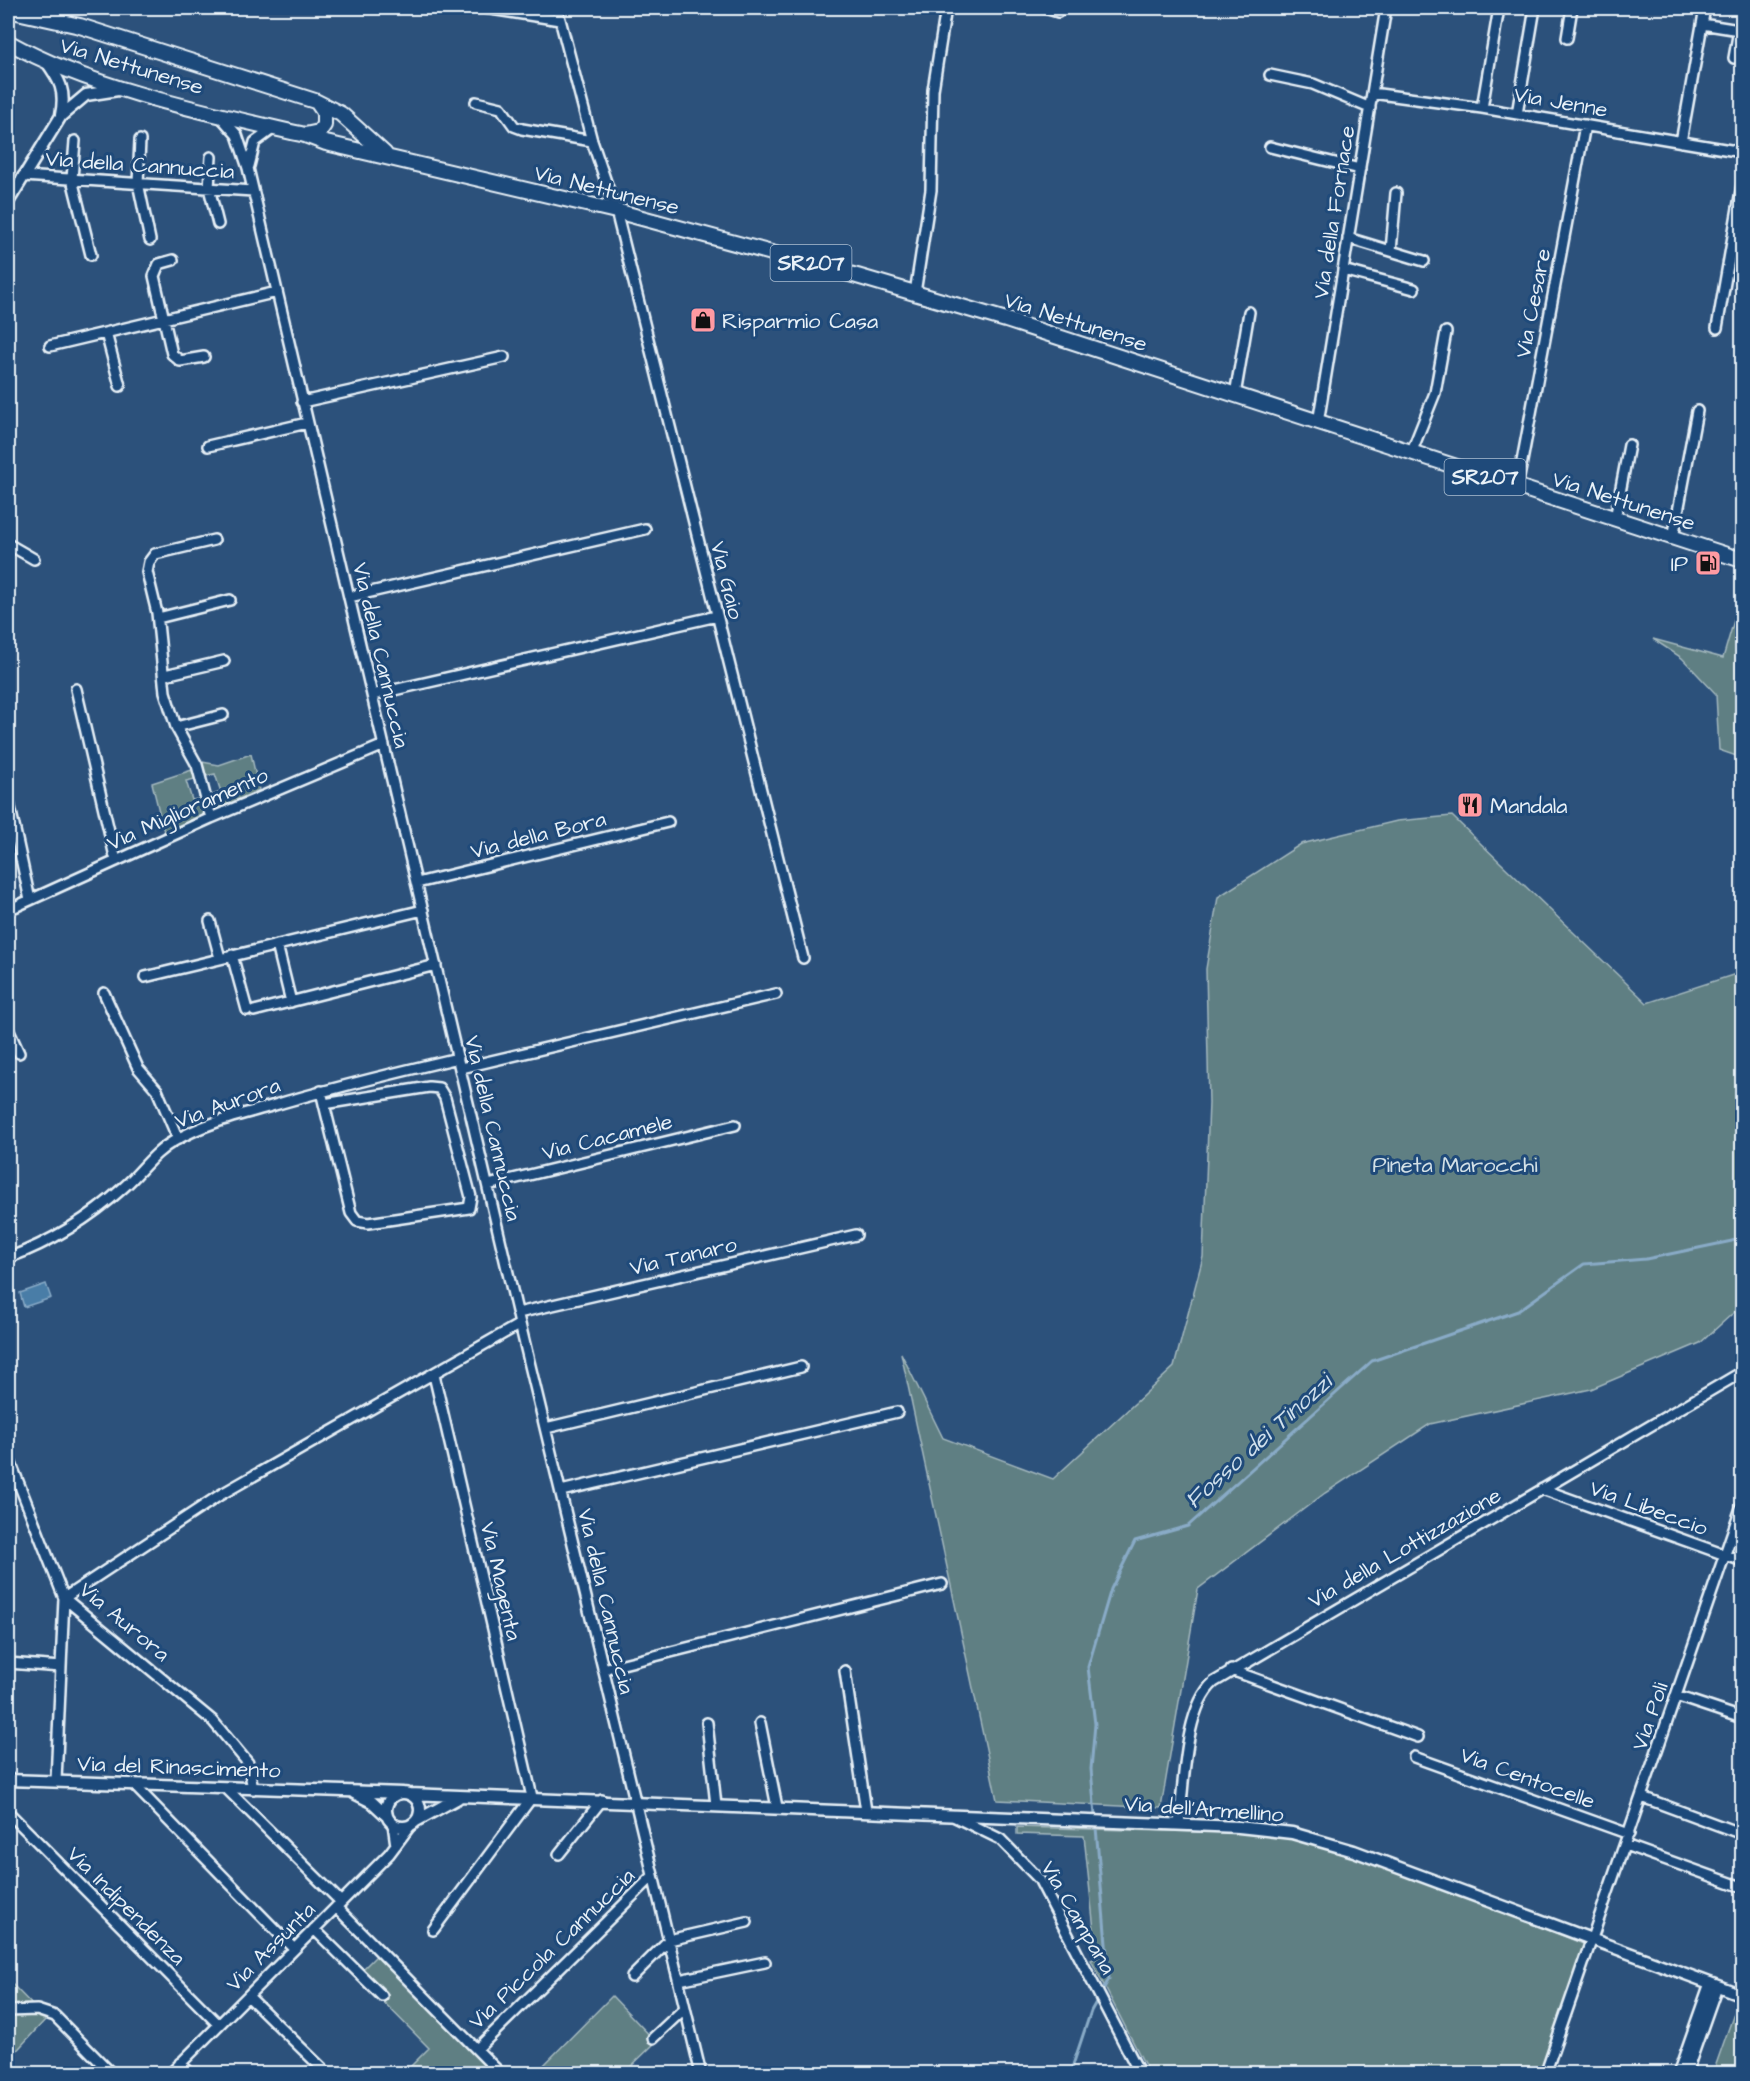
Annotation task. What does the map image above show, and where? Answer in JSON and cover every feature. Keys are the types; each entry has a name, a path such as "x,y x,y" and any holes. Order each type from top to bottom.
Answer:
{"main road":[{"name":"Via Nettunense","path":"8,10 26,11 80,26 315,101 341,114 387,156"},
{"path":"8,23 12,17 26,11"},
{"name":"Via Nettunense","path":"8,36 13,45 45,60 127,90 305,135 326,143 616,211 915,293 1743,560"},
{"path":"305,135 319,132 324,125 324,112 315,101"}],"street":[{"path":"47,8 56,15 80,26"},
{"path":"484,8 560,20"},
{"name":"Via Gaio","path":"557,8 592,141 616,211 803,958"},
{"path":"915,293 931,189 933,90 946,8"},
{"path":"1045,8 1058,12"},
{"name":"Via della Fornace","path":"1318,423 1386,8"},
{"path":"1482,108 1499,8"},
{"path":"1517,114 1535,8"},
{"path":"1567,38 1572,8"},
{"path":"1681,142 1705,8"},
{"path":"1702,24 1739,30 1734,58"},
{"path":"45,60 62,86 64,97 61,116"},
{"path":"1270,75 1312,84 1370,108"},
{"path":"8,202 61,116 86,95 127,90"},
{"name":"Via Jenne","path":"1372,93 1482,108 1743,152"},
{"path":"476,102 501,108 514,126 522,129 592,141"},
{"name":"Via della Cannuccia","path":"218,114 237,135 248,168 520,1324 701,2073"},
{"name":"Via Cesare","path":"1517,488 1585,125"},
{"name":"Via della Cannuccia","path":"248,168 255,142 274,128"},
{"path":"140,140 138,183 150,240"},
{"path":"75,141 72,179 91,255"},
{"path":"1270,147 1360,169"},
{"path":"211,157 209,188 218,224"},
{"name":"Via della Cannuccia","path":"23,176 253,190"},
{"path":"1717,328 1743,185"},
{"path":"1391,251 1396,193"},
{"path":"1348,238 1424,261"},
{"path":"173,260 159,264 154,273 175,358 184,361 204,357"},
{"path":"1343,270 1414,289"},
{"path":"50,346 277,292"},
{"path":"1235,395 1249,312"},
{"path":"1411,453 1436,390 1446,332"},
{"path":"105,333 120,386"},
{"path":"302,402 504,357"},
{"path":"1673,538 1697,411"},
{"path":"208,446 307,423"},
{"path":"1615,519 1629,445"},
{"path":"348,597 645,529"},
{"path":"211,818 195,759 176,727 165,692 165,675 159,649 158,618 147,572 150,559 159,553 214,540"},
{"path":"8,544 34,559"},
{"path":"158,618 230,600"},
{"path":"372,694 717,616"},
{"path":"165,675 224,661"},
{"path":"76,689 116,861"},
{"path":"176,727 223,715"},
{"name":"Via Miglioramento","path":"8,910 211,818 384,745"},
{"path":"8,798 30,900"},
{"name":"Via della Bora","path":"417,883 668,822"},
{"path":"145,976 423,910"},
{"path":"210,921 220,958"},
{"path":"277,945 291,1002"},
{"path":"232,956 250,1011 436,965"},
{"path":"104,993 138,1068 157,1090 178,1139"},
{"path":"461,1068 776,994"},
{"path":"8,1029 19,1053"},
{"name":"Via Aurora","path":"8,1258 52,1238 88,1216 126,1186 159,1151 178,1139 216,1122 321,1091 458,1058"},
{"path":"321,1091 324,1104 351,1214 357,1221 368,1224 469,1208 471,1197 441,1090 429,1087 324,1104"},
{"name":"Via Cacamele","path":"488,1185 735,1125"},
{"name":"Via Tanaro","path":"518,1313 856,1235"},
{"path":"56,1781 64,1598 220,1495 520,1324"},
{"path":"546,1428 801,1367"},
{"name":"Via della Lottizzazione","path":"1179,1824 1196,1711 1208,1688 1231,1670 1743,1372"},
{"name":"Via Magenta","path":"434,1375 532,1797"},
{"path":"561,1491 897,1412"},
{"name":"Via Aurora","path":"8,1456 64,1598 213,1721 248,1763 253,1789"},
{"name":"Via Libeccio","path":"1542,1489 1743,1561"},
{"name":"Via Poli","path":"1545,2073 1743,1505"},
{"path":"603,1669 942,1584"},
{"path":"8,1663 61,1667"},
{"path":"1231,1670 1418,1737"},
{"path":"845,1671 866,1811"},
{"path":"1676,1696 1743,1718"},
{"path":"707,1723 716,1804"},
{"path":"760,1723 777,1807"},
{"name":"Via Centocelle","path":"1414,1757 1629,1834"},
{"name":"Via del Rinascimento","path":"8,1780 406,1793 461,1797 635,1801"},
{"path":"133,1784 294,1949"},
{"path":"226,1788 501,2073"},
{"name":"Via del Rinascimento","path":"349,1791 368,1800 390,1820"},
{"path":"390,1820 400,1827 413,1824 420,1806 406,1793 389,1800 390,1820 396,1845"},
{"name":"Via del Rinascimento","path":"413,1824 461,1797"},
{"path":"433,1930 532,1797"},
{"path":"1642,1797 1743,1834"},
{"path":"559,1854 602,1800"},
{"name":"Via dell'Armellino","path":"635,1801 1107,1820 1263,1829 1320,1840 1743,1995"},
{"name":"Via Indipendenza","path":"8,1812 219,2025"},
{"name":"Via Campana","path":"948,1814 992,1834 1027,1864 1051,1898 1140,2073"},
{"name":"Via Assunta","path":"170,2073 338,1905 413,1824"},
{"path":"1625,1845 1743,1887"},
{"name":"Via Piccola Cannuccia","path":"477,2049 653,1876"},
{"path":"632,1977 669,1940 747,1922"},
{"path":"314,1929 382,1996"},
{"path":"679,1980 765,1962"},
{"path":"1678,2073 1714,1985"},
{"path":"1686,2073 1714,1985"},
{"path":"248,1996 328,2073"},
{"path":"653,2038 686,2008"},
{"path":"8,2011 37,2010 55,2016 112,2073"},
{"path":"180,2063 191,2073"}],"green space":[{"path":"1742,593 1742,758 1719,750 1716,694 1682,658 1653,639 1723,658"},
{"path":"251,754 259,790 214,810 210,796 221,792 215,774 206,776 202,762 219,765"},
{"path":"192,770 195,779 186,781 192,800 199,799 204,814 164,832 152,783"},
{"name":"Pineta Marocchi","path":"1452,816 1647,1003 1742,972 1742,1305 1700,1343 1591,1389 1430,1424 1325,1493 1198,1589 1161,1808 997,1800 901,1353 943,1438 1053,1479 1174,1367 1203,1257 1209,1103 1206,969 1218,897 1301,844 1397,821"},
{"path":"1017,1827 1278,1834 1355,1852 1586,1945 1540,2073 1149,2073 1091,1960 1097,1958 1084,1836 1017,1834"},
{"path":"377,1955 497,2073 404,2073 429,2048 357,1975"},
{"path":"8,1980 46,2019 8,2060 8,1993 11,1989"},
{"path":"612,1996 656,2042 624,2073 535,2074"},
{"path":"1737,2005 1742,2007 1742,2073 1713,2073"}],"water":[{"path":"46,1284 51,1298 24,1307 20,1293"}],"waterway":[{"name":"Fosso dei Tinozzi","path":"1070,2074 1091,2011 1109,1979 1091,1769 1095,1724 1088,1667 1111,1589 1135,1541 1188,1526 1372,1361 1518,1311 1584,1264 1646,1259 1732,1241 1742,1236"}],"place":[{"name":"Risparmio Casa","path":"703,320"},
{"name":"IP","path":"1708,563"},
{"name":"Mandala","path":"1470,805"}]}
